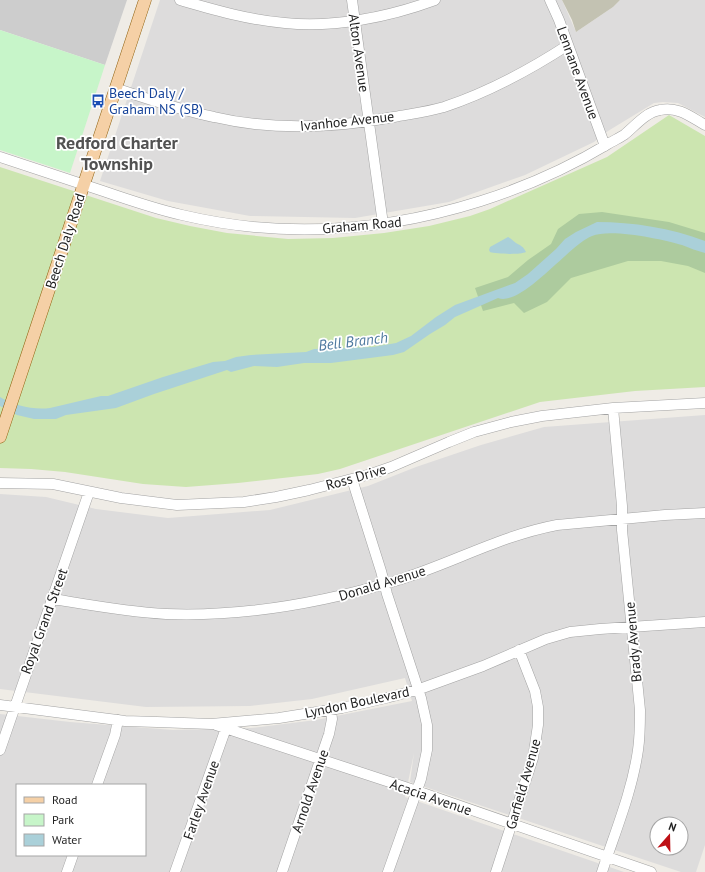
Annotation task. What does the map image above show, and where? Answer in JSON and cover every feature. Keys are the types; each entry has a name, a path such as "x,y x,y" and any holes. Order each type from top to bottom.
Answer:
{"main road":[{"name":"Beech Daly Road","path":"2,432 145,0"}],"street":[{"path":"180,0 243,17 286,24 327,23 355,20 398,12 435,0"},
{"name":"Alton Avenue","path":"352,0 383,224"},
{"name":"Lennane Avenue","path":"550,0 605,146"},
{"name":"Ivanhoe Avenue","path":"115,88 215,118 261,125 308,128 369,122 428,111 457,102 522,73 568,45"},
{"name":"Graham Road","path":"0,157 155,208 190,217 273,229 307,230 347,228 414,220 520,188 605,146 623,136 649,114 663,109 680,111 705,125"},
{"name":"Ross Drive","path":"0,483 53,484 121,498 160,504 177,505 244,502 276,497 352,479 391,467 486,428 542,416 613,408 705,403"},
{"name":"Brady Avenue","path":"602,872 629,792 638,750 640,710 613,408"},
{"path":"352,479 424,711 428,738 425,764 417,791 388,872"},
{"name":"Royal Grand Street","path":"0,750 89,492"},
{"name":"Donald Avenue","path":"53,599 122,610 165,614 208,614 298,605 384,584 437,566 496,542 526,532 557,525 622,518 705,513"},
{"name":"Lyndon Boulevard","path":"0,705 118,720 211,724 272,718 331,710 417,690 483,666 546,639 570,632 705,622"},
{"name":"Garfield Avenue","path":"496,872 532,758 538,725 538,707 535,691 519,650"},
{"name":"Arnold Avenue","path":"282,872 329,734 332,719 331,710"},
{"path":"97,784 115,735 118,720"},
{"name":"Acacia Avenue","path":"211,724 417,791 651,872"},
{"name":"Farley Avenue","path":"175,872 226,728"},
{"path":"67,872 73,856"}],"shaded area":[{"path":"0,0 127,0 105,65 0,30"},
{"path":"160,0 562,0 576,32 613,7 620,0 705,0 705,117 678,103 654,103 608,131 594,142 525,175 449,202 355,218 250,216 168,201 100,181"},
{"path":"562,0 620,0 613,7 576,32"},
{"path":"705,415 705,845 696,872 681,872 410,782 414,753 405,797 624,872 0,872 0,714 70,722 173,730 251,728 316,720 412,701 405,678 312,699 250,706 146,707 0,689 0,494 46,497 96,509 168,518 270,510 368,486 416,467 481,445 544,427"}],"green space":[{"path":"0,30 105,65 70,173 0,150"},
{"path":"669,115 705,136 705,387 635,391 540,402 340,469 318,474 186,487 143,484 65,472 0,468 0,167 156,218 190,226 227,233 288,239 333,238 384,233 429,226 470,216 490,209 607,157"},
{"path":"602,212 669,222 705,233 705,273 688,266 661,261 628,261 571,278 547,302 524,313 514,303 483,311 475,288 508,277 528,260 551,244 558,229 579,214"}],"water":[{"name":"Bell Branch","path":"597,222 624,223 652,227 692,236 705,241 705,253 682,245 649,237 611,233 600,234 592,236 582,242 532,285 520,293 508,298 498,298 455,317 404,352 393,355 331,363 304,363 277,367 254,366 231,372 227,370 116,408 66,415 56,419 34,419 17,415 0,406 0,397 18,405 31,408 50,408 101,396 108,396 163,377 213,362 225,361 236,357 306,352 314,349 373,347 396,343 411,336 455,305 515,283 528,274 565,239"},
{"path":"508,237 522,246 526,252 519,254 508,254 490,252 490,247"}],"place":[{"name":"Beech Daly / Graham NS (SB)","path":"98,101"}],"district":[{"name":"Redford Charter Township","path":"117,152"}]}
